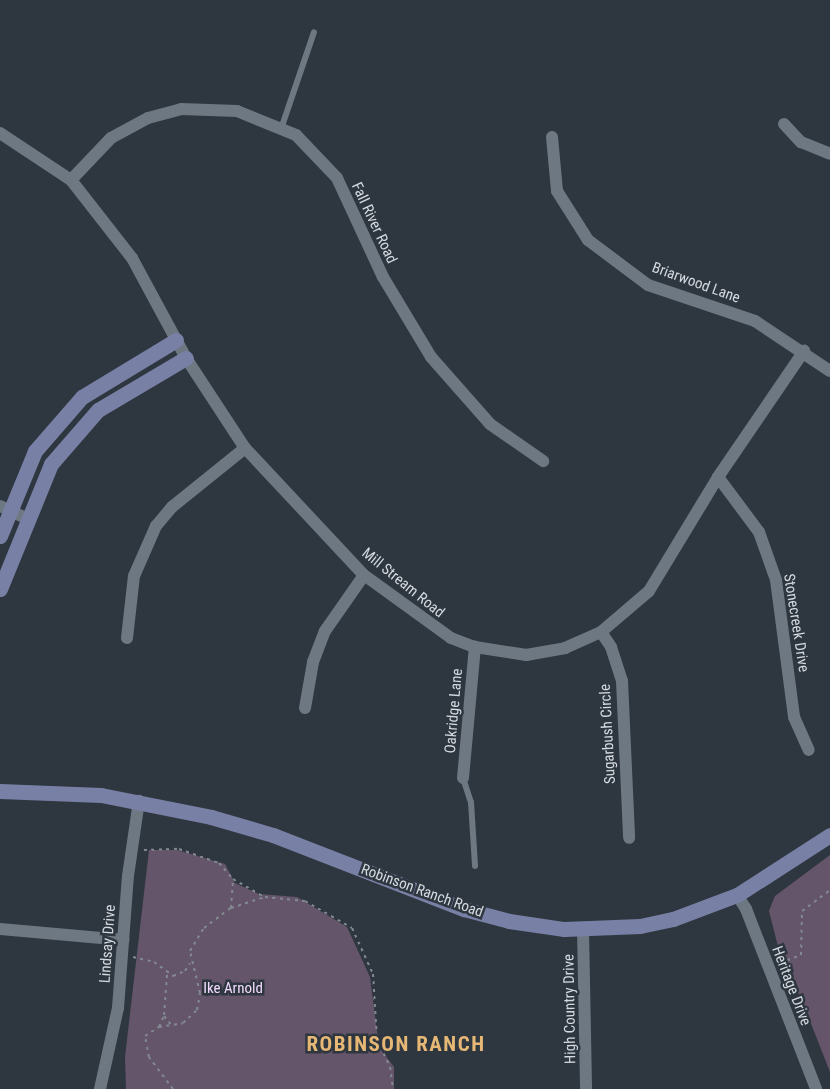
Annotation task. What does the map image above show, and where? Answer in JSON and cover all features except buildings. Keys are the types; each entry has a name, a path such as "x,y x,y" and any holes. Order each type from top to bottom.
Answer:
{"street":[{"name":"Fall River Road","path":"71,180 111,138 148,118 181,109 237,111 296,135 337,178 383,277 431,357 490,424 543,461"},
{"path":"784,124 801,142 830,154"},
{"name":"Mill Stream Road","path":"0,133 71,180 132,258 186,358 245,448 364,575 451,638 475,647 526,655 565,648 601,632 649,591 718,477 804,351"},
{"name":"Briarwood Lane","path":"552,137 557,191 588,240 648,285 755,321 804,351 830,371"},
{"path":"0,536 5,508 35,451 82,397 176,340"},
{"path":"0,589 26,518 51,464 98,410 186,358"},
{"path":"127,638 134,576 156,526 172,507 245,448"},
{"name":"Stonecreek Drive","path":"718,477 759,532 776,580 794,717 809,750"},
{"path":"5,508 26,518"},
{"path":"305,708 313,662 325,631 364,575"},
{"name":"Sugarbush Circle","path":"601,632 611,647 622,681 628,838"},
{"name":"Oakridge Lane","path":"463,778 475,647"},
{"name":"Robinson Ranch Road","path":"0,791 57,791 139,801 273,835 464,909 543,927 583,929 640,926 673,919 737,895 830,835"},
{"name":"Lindsay Drive","path":"100,1089 111,1050 139,801"},
{"name":"Heritage Drive","path":"737,895 746,909 816,1089"},
{"path":"0,929 124,940"},
{"name":"High Country Drive","path":"583,929 586,1089"}],"lane":[{"path":"281,129 314,32"},
{"path":"463,778 471,802 475,867"}],"path":[{"path":"132,849 157,852 179,849 219,863 233,879 265,897"},
{"path":"231,908 233,879"},
{"path":"782,962 801,955 802,911 830,890"},
{"path":"123,956 154,962 167,975 179,975 190,963 195,940 231,908 265,897 306,901 352,928 373,974 377,1040 390,1067 393,1089"},
{"path":"173,1089 154,1068 145,1046 148,1031 191,1019 197,1010 200,993 190,963"},
{"path":"159,1027 164,1016 167,975"},
{"path":"164,1016 172,1026"}],"green space":[{"name":"Ike Arnold","path":"149,850 177,850 225,864 235,883 259,894 297,897 347,927 370,977 379,1047 394,1067 394,1089 126,1089 125,1057"},
{"path":"830,855 830,1072 803,1003 782,962 769,911 775,896"}],"district":[{"name":"ROBINSON RANCH","path":"396,1044"}]}
